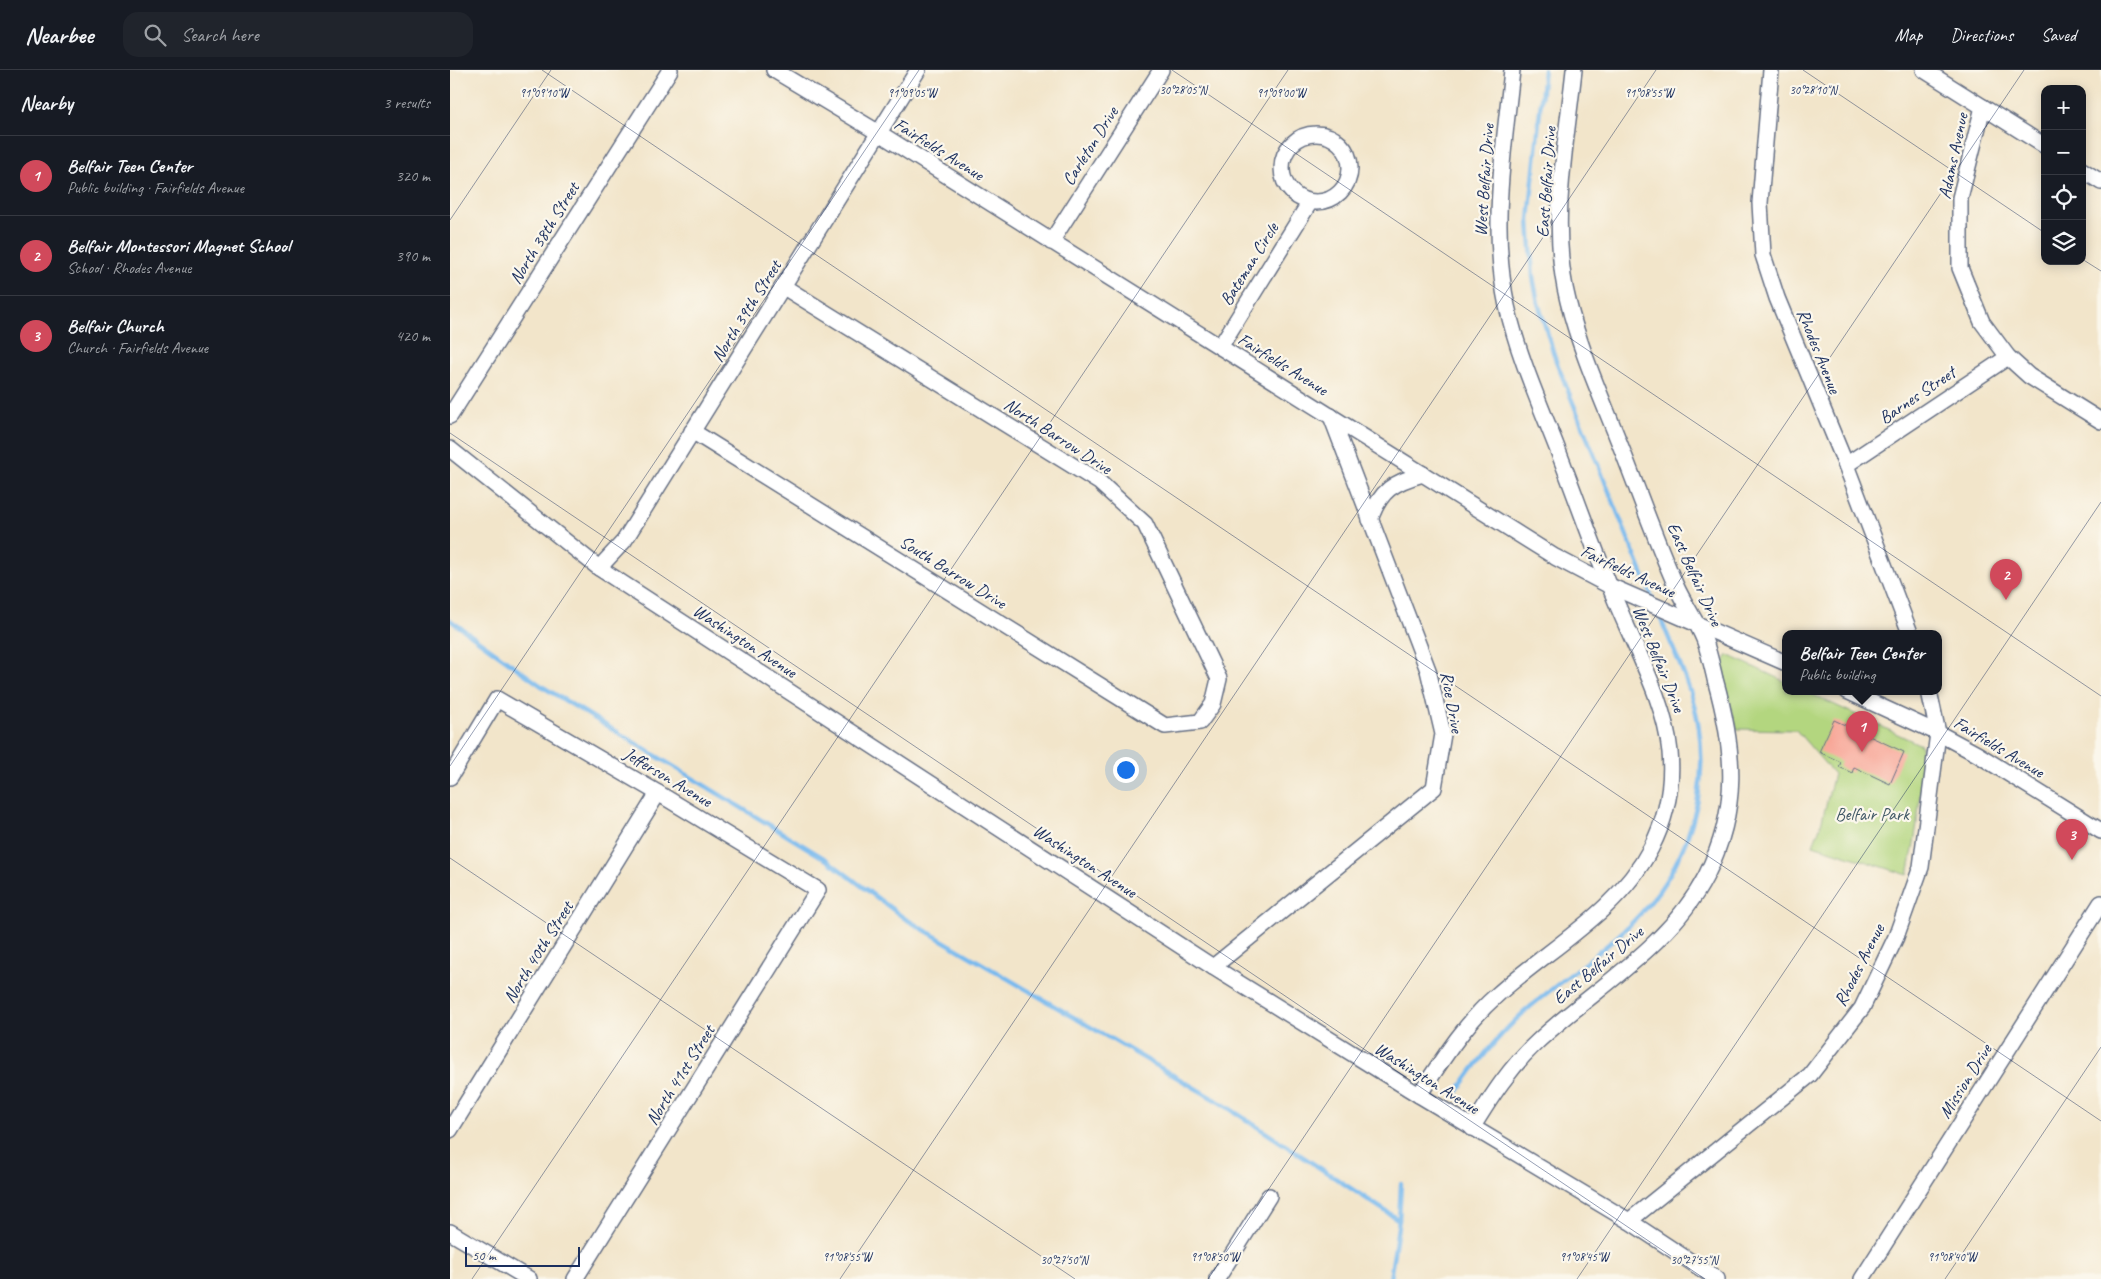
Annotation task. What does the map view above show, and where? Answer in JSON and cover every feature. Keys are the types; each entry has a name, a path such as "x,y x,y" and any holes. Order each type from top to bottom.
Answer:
{"street":[{"name":"North 38th Street","path":"450,416 670,70"},
{"name":"Fairfields Avenue","path":"774,70 879,133 1555,557 1617,589 1782,661"},
{"name":"North 39th Street","path":"599,568 624,541 918,70"},
{"name":"Carleton Drive","path":"1051,242 1161,70"},
{"name":"West Belfair Drive","path":"1419,1095 1456,1041 1496,995 1595,915 1625,886 1636,872 1651,848 1662,821 1671,773 1666,731 1650,682 1617,589 1522,357 1514,334 1503,286 1498,217 1512,70"},
{"name":"East Belfair Drive","path":"1472,1128 1501,1082 1518,1062 1555,1026 1668,931 1689,905 1705,877 1719,846 1727,816 1730,752 1726,718 1705,641 1676,588 1582,346 1567,300 1559,223 1574,70"},
{"name":"Rhodes Avenue","path":"1771,70 1760,203 1763,255 1776,298 1846,465 1909,630"},
{"path":"1924,70 2041,143"},
{"name":"Adams Avenue","path":"1983,107 1960,198 1960,268 1982,322 2008,357 2028,376 2101,421"},
{"path":"1308,135 1324,135 1335,140 1343,148 1348,158 1350,169 1348,180 1342,190 1334,197 1324,202 1310,202 1292,194 1282,174 1282,162 1285,152 1292,143 1308,135"},
{"path":"2086,173 2101,182"},
{"name":"Bateman Circle","path":"1220,347 1310,202"},
{"name":"North Barrow Drive","path":"784,287 1099,482 1145,524 1219,680 1213,704 1200,722"},
{"name":"Barnes Street","path":"1846,465 2008,357"},
{"name":"Rice Drive","path":"1213,967 1434,788 1443,734 1428,670 1330,416"},
{"name":"South Barrow Drive","path":"692,431 1164,726 1200,722"},
{"name":"Washington Avenue","path":"450,449 599,568 1213,967 1472,1128 1629,1221 1717,1279"},
{"path":"1370,520 1379,500 1392,486 1402,480 1423,474"},
{"name":"Fairfields Avenue","path":"1856,695 1938,733 1985,759 2101,831"},
{"name":"Rhodes Avenue","path":"1629,1221 1810,1075 1862,1008 1896,937 1921,868 1938,733 1930,695"},
{"name":"Jefferson Avenue","path":"450,777 497,699 658,793 818,890"},
{"name":"North 40th Street","path":"450,1130 658,793"},
{"name":"North 41st Street","path":"575,1279 818,890"},
{"name":"Mission Drive","path":"1862,1279 2101,903"},
{"path":"1217,1279 1269,1196"},
{"path":"450,1232 529,1279"}],"green space":[{"name":"Belfair Park","path":"1728,655 1782,680 1782,695 1814,695 1921,745 1919,810 1908,875 1813,845 1821,824 1834,774 1796,730 1737,729 1720,668"}],"building":[{"path":"1834,720 1904,752 1890,784 1854,767 1852,773 1839,767 1841,762 1819,752"}],"waterway":[{"path":"1544,70 1529,220 1533,277 1538,303 1556,361 1653,600"},
{"path":"1455,1095 1486,1052 1512,1023 1619,935 1640,914 1659,890 1687,839 1695,811 1700,782 1701,752 1698,722 1686,680 1658,612"},
{"path":"450,620 543,687 827,860 904,918 1224,1105 1399,1220"},
{"path":"1390,1279 1399,1220 1401,1184"}],"place":[{"name":"Belfair Montessori Magnet School","path":"2006,600"},
{"name":"Belfair Teen Center","path":"1862,752"},
{"name":"Belfair Church","path":"2072,860"}]}
